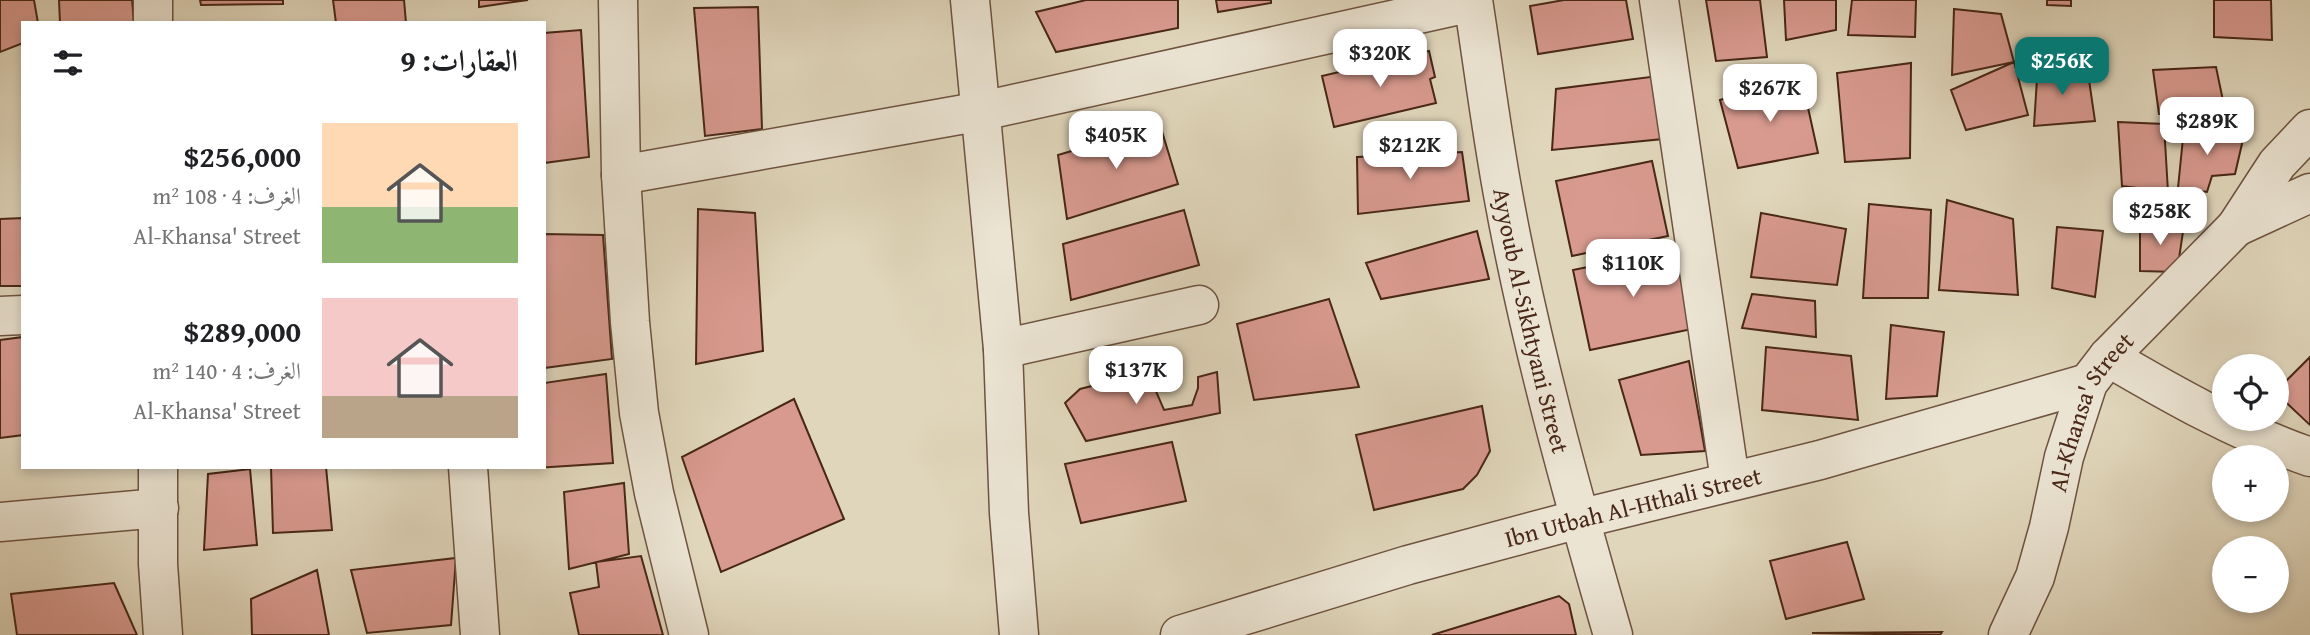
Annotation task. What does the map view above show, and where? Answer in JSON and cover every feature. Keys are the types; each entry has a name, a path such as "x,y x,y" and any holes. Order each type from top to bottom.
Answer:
{"street":[{"path":"153,0 153,21"},
{"path":"618,0 621,175 630,322 639,413 654,493 689,635"},
{"path":"970,0 1003,349 1009,513 1019,635"},
{"path":"1660,0 1730,480"},
{"path":"621,175 982,111 1473,1"},
{"name":"Ayyoub Al-Sikhtyani Street","path":"1473,1 1503,194 1542,374 1579,519 1613,635"},
{"name":"Al-Khansa' Street","path":"2008,635 2035,577 2064,457 2098,370 2236,226 2277,164 2310,129"},
{"name":"Al-Khansa' Street","path":"2236,226 2310,192"},
{"path":"1003,349 1199,305"},
{"path":"0,316 21,315"},
{"path":"2098,370 2186,403 2270,443 2310,457"},
{"name":"Ibn Utbah Al-Hthali Street","path":"1180,635 1395,569 1730,480 1820,460 2098,370"},
{"path":"158,469 158,564 163,635"},
{"path":"468,469 480,635"},
{"path":"0,522 159,508"}],"building":[{"path":"0,0 34,0 38,21 21,21 21,44 0,52"},
{"path":"59,0 132,0 134,21 60,21"},
{"path":"200,0 283,0 283,4 201,5"},
{"path":"333,0 404,0 406,21 336,21"},
{"path":"479,0 528,0 479,7"},
{"path":"1086,0 1178,0 1178,28 1056,52 1036,12"},
{"path":"1216,0 1271,0 1271,3 1218,12"},
{"path":"1564,0 1626,0 1633,39 1538,54 1530,6"},
{"path":"1706,0 1760,0 1767,57 1716,61"},
{"path":"1784,0 1836,0 1836,30 1786,40"},
{"path":"1852,0 1916,0 1915,37 1848,35"},
{"path":"2047,0 2071,0 2071,6 2047,5"},
{"path":"2214,0 2271,0 2272,40 2214,37"},
{"path":"758,7 762,129 705,136 694,8"},
{"path":"1954,9 2001,14 2014,62 1952,75"},
{"path":"581,30 589,157 546,163 546,33"},
{"path":"1429,51 1435,77 1430,79 1436,103 1334,127 1322,76"},
{"path":"2014,62 2028,115 1966,130 1951,90"},
{"path":"1911,63 1910,158 1845,162 1837,73"},
{"path":"2038,63 2088,73 2095,121 2034,126"},
{"path":"2216,67 2226,115 2159,114 2153,70"},
{"path":"1666,75 1673,138 1552,150 1556,89"},
{"path":"1801,76 1818,153 1738,168 1720,100"},
{"path":"2118,122 2164,124 2168,192 2122,186"},
{"path":"1160,125 1178,184 1067,219 1058,155"},
{"path":"2184,128 2244,135 2235,174 2212,176 2207,192 2178,188"},
{"path":"1462,152 1469,201 1358,214 1357,157"},
{"path":"1652,161 1668,236 1572,256 1556,181"},
{"path":"1947,200 2013,219 2018,295 1939,290"},
{"path":"1869,204 1931,210 1928,298 1863,298"},
{"path":"698,209 755,213 763,351 696,364"},
{"path":"1184,210 1199,265 1071,300 1063,244"},
{"path":"1761,213 1846,229 1837,285 1751,277"},
{"path":"21,218 21,286 0,286 0,219"},
{"path":"2140,222 2184,225 2177,272 2140,271"},
{"path":"2057,227 2103,231 2095,297 2052,288"},
{"path":"1477,231 1489,279 1381,299 1366,263"},
{"path":"546,234 603,235 612,359 546,368"},
{"path":"1676,249 1692,329 1590,350 1573,270"},
{"path":"1752,294 1815,301 1816,337 1742,328"},
{"path":"1329,299 1359,387 1254,400 1237,324"},
{"path":"1891,325 1944,332 1937,396 1886,399"},
{"path":"21,337 21,435 0,438 0,340"},
{"path":"1766,347 1851,356 1858,420 1762,410"},
{"path":"2310,357 2310,425 2289,405 2289,378"},
{"path":"1689,361 1705,451 1641,455 1619,380"},
{"path":"1163,368 1152,382 1164,410 1192,405 1198,388 1198,377 1217,372 1220,413 1086,441 1065,403 1080,389"},
{"path":"606,374 613,463 546,467 546,383"},
{"path":"794,399 844,519 721,572 682,457"},
{"path":"1482,406 1490,451 1477,475 1463,489 1374,510 1356,435"},
{"path":"1172,442 1186,501 1081,523 1065,464"},
{"path":"250,469 257,545 204,550 208,474"},
{"path":"271,469 326,469 332,530 273,533"},
{"path":"624,483 629,554 569,569 564,492"},
{"path":"1847,542 1864,599 1786,619 1770,561"},
{"path":"641,556 663,635 579,635 570,593 599,587 596,562"},
{"path":"456,558 451,625 367,633 351,570"},
{"path":"317,570 329,635 252,635 251,599"},
{"path":"114,583 137,635 17,635 11,594"},
{"path":"1559,596 1569,604 1576,635 1432,635"},
{"path":"1942,632 1940,635 1812,633"}]}
